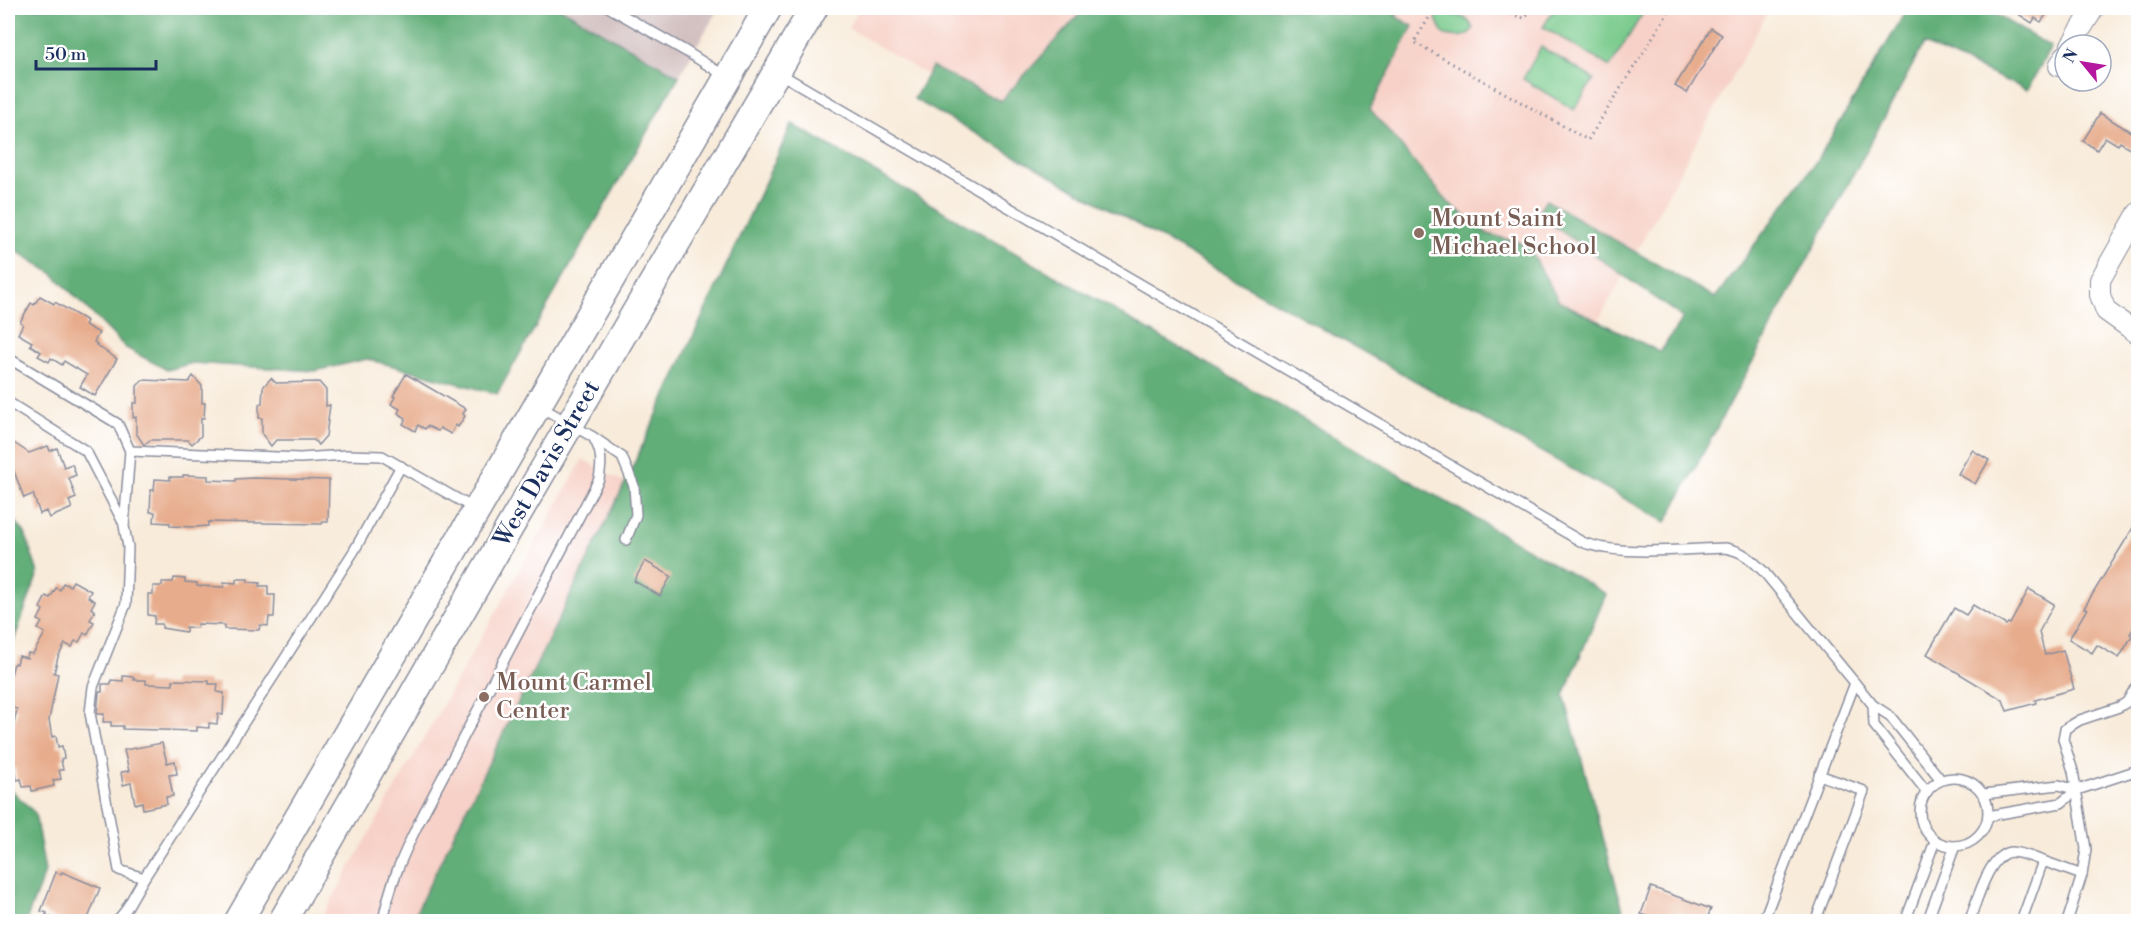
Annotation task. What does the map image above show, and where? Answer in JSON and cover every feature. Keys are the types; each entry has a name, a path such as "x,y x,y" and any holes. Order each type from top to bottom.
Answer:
{"main road":[{"name":"West Davis Street","path":"238,921 768,8"},
{"name":"West Davis Street","path":"282,921 582,430 814,8"}],"street":[{"path":"2078,33 2094,8"},
{"path":"2139,213 2100,280 2100,295 2106,311 2139,334"}],"lane":[{"path":"610,8 727,78"},
{"path":"777,72 1582,542 1593,546 1628,550 1725,548 1738,550 1748,556 1764,572 1873,705 1890,716 1941,780"},
{"path":"8,358 118,424 130,451 124,526 128,547 126,603 93,687 90,713 119,870 144,878"},
{"path":"8,402 86,451 124,526"},
{"path":"537,405 582,430 622,457 634,486 636,515 626,540"},
{"path":"383,921 387,896 396,870 418,822 599,479 602,462 600,448 582,430"},
{"path":"130,451 300,458 347,455 382,456 476,510"},
{"path":"116,921 125,911 354,551 401,466"},
{"path":"1769,921 1766,914 1855,683"},
{"path":"2067,921 2082,875 2086,849 2077,790 2063,739 2065,729 2080,720 2119,707 2127,702 2139,683"},
{"path":"1873,705 1874,724 1927,792"},
{"path":"1988,816 2061,803 2077,790 2139,770"},
{"path":"1815,921 1864,792 1819,775"},
{"path":"1962,778 1975,784 1984,794 1989,808 1988,816 1982,833 1972,842 1960,846 1947,846 1935,841 1926,831 1921,819 1921,806 1927,792 1941,780 1962,778"},
{"path":"1984,794 2059,784 2077,790"},
{"path":"1905,921 1935,841"},
{"path":"1927,921 1955,846"},
{"path":"1969,921 1989,868 2001,856 2011,852 2082,875"},
{"path":"2021,921 2043,861"}],"path":[{"path":"1435,8 1414,42 1588,140 1671,8"},
{"path":"1500,8 1524,18 1533,8"}],"shaded area":[{"path":"560,8 719,8 679,76"},
{"name":"Mount Saint Michael School","path":"860,8 1770,8 1534,438 848,28"},
{"name":"Mount Carmel Center","path":"583,459 625,483 416,911 432,921 319,922"}],"green space":[{"path":"8,8 560,8 679,76 497,394 367,359 315,371 193,363 167,370 126,348 52,273 18,252 8,255"},
{"path":"1085,8 1402,8 1395,16 1413,26 1370,109 1448,202 1488,234 1527,245 1559,301 1660,352 1683,318 1537,214 1546,200 1715,298 1818,159 1908,8 1985,8 2051,47 2027,90 1924,44 1666,522 914,99 932,67 1001,101"},
{"path":"1555,8 1646,8 1610,67 1543,27"},
{"path":"1440,13 1464,18 1473,29 1464,36 1445,35 1436,19"},
{"path":"1541,47 1594,79 1574,110 1523,79"},
{"path":"792,124 1606,594 1564,695 1626,921 432,922 416,912 625,483"},
{"path":"8,512 25,533 38,573 8,657"},
{"path":"8,777 10,789 35,813 45,872 26,921 8,921"}],"building":[{"path":"2009,8 2051,8 2041,22 2035,18 2032,23"},
{"path":"1711,28 1722,35 1687,93 1675,86"},
{"path":"2100,113 2139,137 2134,151 2120,142 2118,145 2105,137 2097,150 2083,141"},
{"path":"40,296 87,321 85,325 99,333 94,342 96,345 117,359 95,396 80,387 87,375 64,361 62,365 51,358 49,362 38,356 41,352 30,345 32,342 18,334 23,324 20,322 31,303 34,305"},
{"path":"406,374 466,409 463,414 465,416 451,434 440,428 438,431 427,426 425,429 418,425 415,431 403,424 406,418 398,413 400,409 391,404"},
{"path":"193,376 202,386 202,403 205,403 204,418 201,418 201,436 192,444 188,440 150,440 144,445 136,433 136,417 133,418 133,403 137,403 137,386 143,380 189,382"},
{"path":"271,378 276,383 319,382 326,390 326,406 330,405 326,436 318,445 314,440 276,440 271,446 262,434 259,404 262,403 263,387"},
{"path":"8,439 29,453 48,446 50,451 57,448 64,467 72,464 76,475 69,478 76,498 69,501 72,508 49,518 46,511 40,514 33,494 24,498 8,455"},
{"path":"1972,450 1989,460 1975,484 1958,474"},
{"path":"183,475 208,476 208,480 236,481 236,479 253,478 329,480 328,522 322,524 208,522 208,526 195,527 170,526 170,523 154,522 155,512 150,512 151,490 154,490 155,479 170,480 170,477 183,477"},
{"path":"2139,518 2139,620 2119,658 2097,645 2092,653 2069,639 2087,609 2084,608"},
{"path":"645,561 671,576 660,596 634,581"},
{"path":"174,578 197,583 197,586 224,587 224,582 236,583 236,579 248,579 248,582 260,583 259,586 268,586 268,595 275,595 274,617 269,617 268,626 260,625 259,630 224,629 224,625 198,624 197,628 186,627 186,632 162,628 162,624 154,624 155,616 148,615 148,594 153,594 153,586 162,586 162,582 173,582"},
{"path":"73,581 91,591 88,597 95,601 91,608 95,611 90,620 94,622 87,635 84,633 79,642 75,641 72,647 65,644 58,657 54,673 58,674 49,720 52,737 56,736 58,747 62,746 64,758 61,759 63,770 59,770 61,779 53,780 54,786 32,791 31,786 23,787 21,779 17,780 15,768 12,769 9,756 13,756 10,744 14,743 12,733 17,709 9,707 11,699 8,698 8,674 11,675 14,663 17,664 19,656 27,658 28,653 33,654 45,633 38,629 42,622 38,620 43,610 40,608 46,596 50,598 56,588 60,590 63,583 70,586"},
{"path":"2029,589 2054,604 2039,632 2045,655 2063,650 2074,689 2007,711 2003,700 1927,654 1954,608 1966,615 1973,605 2006,625 2010,624"},
{"path":"123,676 134,677 134,680 146,680 146,684 173,685 173,680 209,681 209,684 218,684 217,692 224,693 223,715 218,714 217,724 209,723 209,728 197,727 197,731 123,729 123,726 111,726 111,722 103,722 104,714 97,714 99,692 102,692 102,684 111,684 111,680 123,681"},
{"path":"162,743 167,763 175,761 177,774 169,775 173,796 166,797 167,804 143,809 142,802 135,804 131,783 123,785 121,772 129,771 124,750"},
{"path":"56,872 61,874 62,872 100,888 87,921 63,921 41,911"},
{"path":"1651,887 1711,909 1706,921 1662,921 1641,914"}],"place":[{"name":"Mount Saint Michael School","path":"1419,233"},
{"name":"Mount Carmel Center","path":"484,697"}]}
